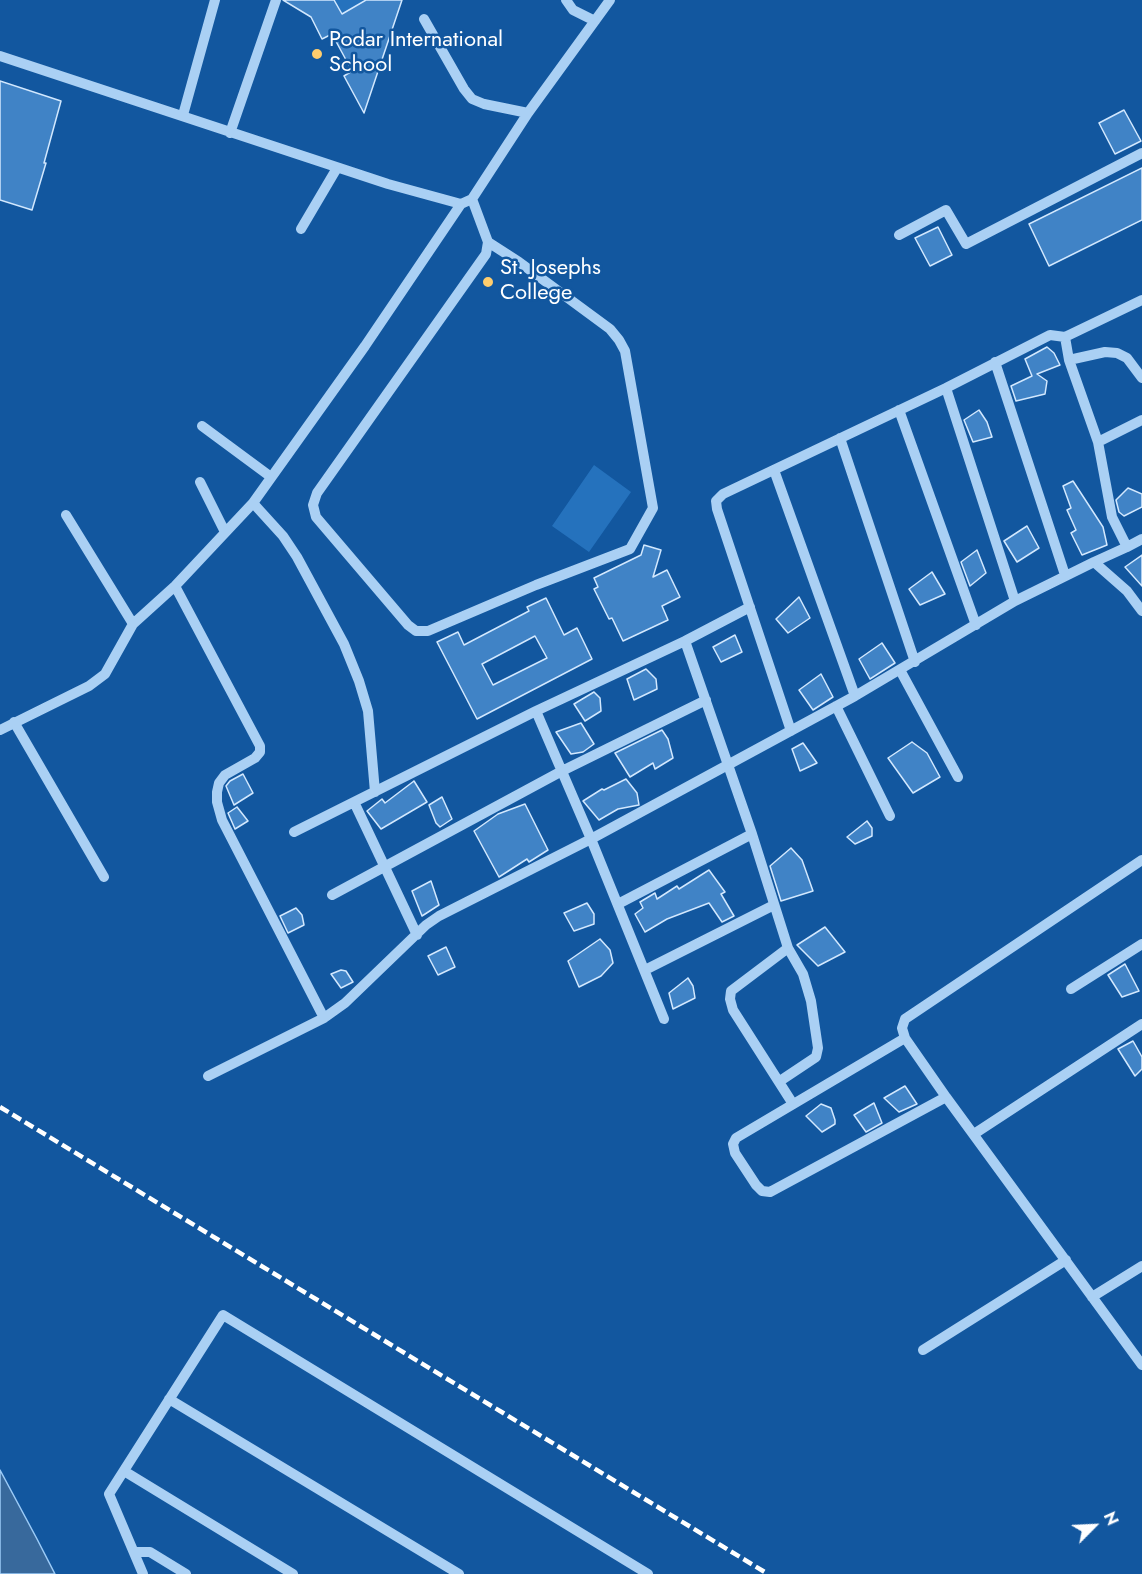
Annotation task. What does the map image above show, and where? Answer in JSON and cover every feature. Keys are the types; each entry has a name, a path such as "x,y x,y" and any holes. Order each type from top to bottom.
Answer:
{"street":[{"path":"183,115 215,0"},
{"path":"230,133 276,0"},
{"path":"566,0 581,16 595,21"},
{"path":"0,730 89,687 105,674 133,624 175,586 253,503 365,346 461,204 472,199 528,113 610,0"},
{"path":"424,19 472,99 484,104 528,113"},
{"path":"0,57 183,115 337,168 461,204"},
{"path":"899,235 946,210 966,244 1142,153"},
{"path":"300,229 337,168"},
{"path":"472,199 488,242 486,254 317,494 313,505 316,517 408,625 416,631 428,631 536,585 630,549 653,508 625,351 619,339 610,329 565,295 488,242"},
{"path":"791,730 716,501 723,494 946,388 1050,335 1065,337 1142,300"},
{"path":"1065,337 1069,360 1098,442 1112,517 1127,547"},
{"path":"1069,360 1105,352 1117,353 1127,358 1142,378"},
{"path":"995,362 1065,575"},
{"path":"946,388 1015,601"},
{"path":"899,410 976,625"},
{"path":"1098,442 1142,420"},
{"path":"202,426 271,477"},
{"path":"840,438 915,662"},
{"path":"774,470 855,696"},
{"path":"200,482 225,532"},
{"path":"253,503 283,536 297,557 344,644 368,711 375,792"},
{"path":"66,515 133,624"},
{"path":"208,1076 324,1018 345,1003 439,916 591,838 855,696 1015,601 1142,538"},
{"path":"1094,562 1127,591 1142,611"},
{"path":"175,586 260,746 260,752 255,758 225,775 219,783 217,792 222,820 324,1018"},
{"path":"294,832 750,607"},
{"path":"685,641 752,834 788,948 807,987 811,1001 818,1048 816,1057 780,1081"},
{"path":"900,670 958,777"},
{"path":"332,895 562,771 706,700"},
{"path":"836,706 890,816"},
{"path":"536,711 591,838 664,1019"},
{"path":"14,722 104,877"},
{"path":"354,802 417,934"},
{"path":"618,904 752,834"},
{"path":"1142,860 905,1019 902,1028 905,1038 946,1097 1142,1365"},
{"path":"645,970 774,905"},
{"path":"1071,989 1142,944"},
{"path":"788,948 731,992 730,999 733,1010 794,1104"},
{"path":"974,1134 1142,1024"},
{"path":"905,1038 736,1138 733,1144 735,1153 756,1185 762,1191 770,1192 946,1097"},
{"path":"923,1350 1066,1260"},
{"path":"1092,1297 1142,1266"},
{"path":"143,1574 109,1494 223,1315 648,1574"},
{"path":"170,1399 459,1574"},
{"path":"124,1471 293,1574"},
{"path":"134,1552 150,1552 186,1574"}],"shaded area":[{"path":"334,0 365,0 342,14"},
{"path":"594,465 631,492 589,552 552,526"},
{"path":"0,1470 37,1539 55,1574 0,1574"}],"building":[{"path":"283,0 334,0 342,14 366,0 402,0 364,113 344,76 352,71 332,34 322,39 311,17"},
{"path":"0,81 61,101 32,210 0,200"},
{"path":"1124,110 1141,141 1115,154 1099,123"},
{"path":"1142,168 1142,220 1049,266 1029,224"},
{"path":"938,227 952,255 930,266 915,238"},
{"path":"1047,347 1054,353 1060,365 1037,374 1047,381 1045,394 1016,401 1011,386 1032,376 1025,359"},
{"path":"979,410 987,422 992,437 973,442 964,420"},
{"path":"1073,481 1103,527 1107,545 1082,555 1071,533 1076,530 1067,510 1071,508 1063,486"},
{"path":"1128,488 1142,494 1142,507 1124,516 1119,512 1116,500"},
{"path":"1027,526 1039,548 1017,562 1004,541"},
{"path":"644,545 661,550 653,577 667,570 680,597 662,606 668,620 623,641 594,589 598,587 594,578 641,555"},
{"path":"977,550 986,573 970,586 961,562"},
{"path":"1142,555 1142,586 1125,567"},
{"path":"932,572 945,594 920,605 909,589"},
{"path":"799,597 810,618 788,633 776,619"},
{"path":"546,598 564,635 577,628 592,659 477,719 437,642 458,632 464,645 529,611 527,607","holes":["535,636 547,658 493,685 482,664"]},
{"path":"735,635 742,652 721,662 713,647"},
{"path":"882,643 895,663 870,679 859,659"},
{"path":"646,669 656,679 657,689 634,700 627,679"},
{"path":"821,674 833,697 813,710 799,690"},
{"path":"594,692 600,698 601,711 585,721 574,704"},
{"path":"581,723 594,744 583,752 571,754 556,732"},
{"path":"662,730 668,739 673,758 655,769 653,763 630,777 615,753"},
{"path":"912,742 927,753 940,777 913,793 888,758"},
{"path":"803,743 817,763 800,771 792,749"},
{"path":"243,774 253,793 234,805 226,786"},
{"path":"626,779 637,793 639,805 618,809 599,820 583,801 602,789"},
{"path":"414,781 427,802 381,829 367,811 382,799 385,803"},
{"path":"442,797 452,819 440,827 429,805"},
{"path":"525,804 548,850 529,862 527,859 499,877 474,831 498,814"},
{"path":"237,807 248,821 235,829 228,813"},
{"path":"867,821 872,828 872,836 855,844 847,837"},
{"path":"791,848 802,860 813,891 781,901 770,866"},
{"path":"709,870 725,892 721,894 734,916 722,922 709,903 667,919 645,932 635,914 643,908 640,902 655,893 657,899 677,886 679,889"},
{"path":"431,881 439,905 422,916 412,891"},
{"path":"587,903 594,914 594,924 574,931 564,913"},
{"path":"296,908 302,915 304,925 288,933 280,916"},
{"path":"825,927 845,952 818,966 797,945"},
{"path":"600,939 610,950 613,963 601,976 579,987 568,961"},
{"path":"446,947 455,967 438,975 428,956"},
{"path":"1125,964 1139,991 1122,997 1108,975"},
{"path":"341,970 346,971 353,982 341,988 331,974"},
{"path":"688,978 693,986 695,998 673,1009 669,993"},
{"path":"1133,1041 1142,1057 1142,1069 1135,1076 1118,1049"},
{"path":"905,1086 917,1104 899,1112 884,1098"},
{"path":"874,1103 882,1123 866,1132 854,1115"},
{"path":"821,1104 831,1108 835,1120 835,1124 822,1132 806,1116"}],"railway":[{"path":"0,1107 768,1574"}],"place":[{"name":"Podar International School","path":"317,54"},
{"name":"St. Josephs College","path":"488,282"}]}
